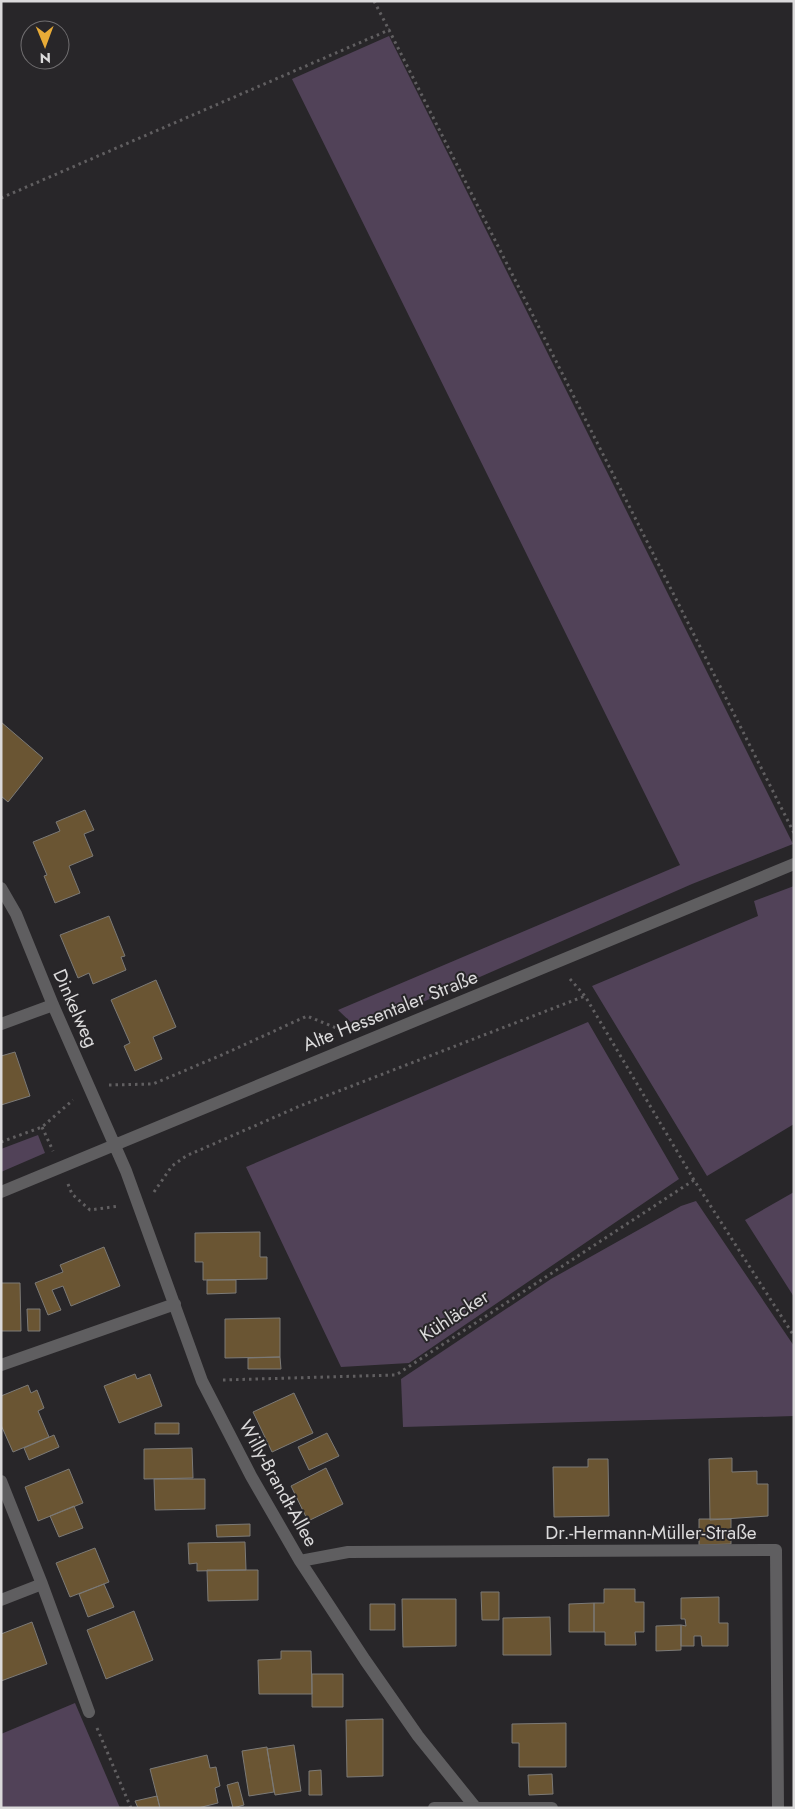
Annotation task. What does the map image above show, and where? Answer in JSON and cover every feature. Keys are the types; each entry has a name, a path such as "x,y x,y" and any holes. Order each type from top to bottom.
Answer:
{"street":[{"name":"Alte Hessentaler Straße","path":"1,1192 61,1168 113,1144 794,864"},
{"name":"Dinkelweg","path":"1,888 16,914 113,1144"},
{"path":"1,1024 53,1005"},
{"name":"Willy-Brandt-Allee","path":"113,1144 138,1203 202,1381 251,1476 300,1561 418,1736 475,1807"},
{"path":"1,1365 175,1304"},
{"path":"1,1481 90,1712"},
{"name":"Dr.-Hermann-Müller-Straße","path":"300,1561 348,1552 776,1550 778,1808"},
{"path":"1,1600 42,1584"},
{"path":"434,1808 552,1808"}],"path":[{"path":"374,1 794,833"},
{"path":"1,198 388,30"},
{"path":"556,962 585,996 694,1180 794,1336"},
{"path":"42,1127 72,1194 90,1210 138,1203 152,1195 172,1166 186,1156 300,1106 585,996"},
{"path":"1,1142 42,1127 90,1086 153,1084 307,1016 366,1040"},
{"name":"Kühläcker","path":"202,1381 396,1375 694,1180"},
{"path":"90,1712 131,1808"}],"shaded area":[{"path":"389,36 793,844 692,884 359,1030 338,1010 680,865 292,79"},
{"path":"794,886 794,1124 707,1176 592,986 758,916 754,901"},
{"path":"588,1022 679,1179 409,1363 341,1367 246,1167"},
{"path":"38,1135 45,1153 1,1172 1,1149"},
{"path":"794,1192 794,1297 745,1220"},
{"path":"696,1201 794,1346 794,1416 403,1427 401,1379 551,1279 681,1206"},
{"path":"75,1703 120,1808 1,1808 1,1734"}],"building":[{"path":"1,722 43,758 8,802 1,796"},
{"path":"85,810 94,830 84,834 93,856 69,866 80,893 55,903 44,876 47,875 33,842 60,831 56,822"},
{"path":"109,916 125,956 121,957 126,970 93,984 89,973 78,978 60,935"},
{"path":"156,980 176,1027 153,1037 162,1059 135,1071 124,1046 130,1043 111,1000"},
{"path":"15,1052 30,1096 1,1105 1,1056"},
{"path":"260,1232 260,1257 267,1257 267,1279 203,1280 203,1262 195,1262 195,1233"},
{"path":"104,1247 120,1286 71,1306 63,1286 52,1290 61,1310 48,1315 35,1283 63,1272 60,1265"},
{"path":"207,1280 236,1280 236,1293 207,1294"},
{"path":"1,1283 20,1283 21,1331 1,1331"},
{"path":"27,1309 40,1309 40,1331 28,1331"},
{"path":"280,1318 280,1357 225,1358 225,1319"},
{"path":"280,1357 281,1369 248,1369 248,1358"},
{"path":"135,1374 137,1379 150,1374 162,1406 119,1423 104,1386"},
{"path":"28,1385 31,1393 37,1390 44,1408 38,1411 49,1437 13,1452 1,1425 1,1396"},
{"path":"294,1393 313,1433 272,1452 253,1412"},
{"path":"155,1423 179,1423 179,1434 155,1434"},
{"path":"327,1433 339,1456 309,1470 298,1447"},
{"path":"54,1435 59,1447 29,1460 24,1448"},
{"path":"192,1448 193,1478 144,1479 144,1449"},
{"path":"732,1458 732,1472 757,1471 757,1484 768,1484 768,1516 710,1520 709,1459"},
{"path":"588,1459 608,1459 609,1516 554,1517 553,1467 588,1467"},
{"path":"326,1468 343,1504 308,1521 291,1486"},
{"path":"69,1469 83,1503 38,1521 25,1487"},
{"path":"154,1479 205,1479 205,1509 155,1510"},
{"path":"74,1506 83,1528 59,1537 50,1516"},
{"path":"699,1519 731,1519 731,1544 699,1545"},
{"path":"250,1524 250,1536 217,1537 216,1525"},
{"path":"245,1542 246,1570 197,1571 197,1563 189,1564 188,1543"},
{"path":"95,1548 109,1582 70,1597 56,1563"},
{"path":"207,1570 258,1570 258,1600 208,1601"},
{"path":"104,1584 114,1607 88,1617 79,1594"},
{"path":"604,1589 635,1589 635,1602 644,1602 644,1632 635,1632 636,1645 605,1645 605,1632 594,1632 594,1603 604,1603"},
{"path":"481,1592 499,1592 499,1620 482,1620"},
{"path":"719,1597 719,1623 728,1623 728,1646 702,1646 701,1636 694,1636 694,1646 681,1646 681,1625 686,1626 685,1619 681,1619 681,1598"},
{"path":"402,1599 456,1599 456,1646 403,1647"},
{"path":"594,1603 594,1632 569,1632 569,1604"},
{"path":"370,1604 395,1604 395,1630 370,1630"},
{"path":"134,1611 153,1660 106,1679 87,1630"},
{"path":"550,1617 551,1655 503,1655 503,1618"},
{"path":"32,1622 47,1664 1,1681 1,1634"},
{"path":"681,1625 681,1650 656,1651 656,1626"},
{"path":"281,1651 311,1651 312,1694 259,1694 258,1660 281,1659"},
{"path":"312,1674 343,1674 343,1707 312,1707"},
{"path":"383,1719 383,1776 347,1777 346,1720"},
{"path":"566,1723 566,1767 519,1767 519,1743 512,1743 512,1724"},
{"path":"294,1745 301,1791 275,1795 267,1749"},
{"path":"267,1747 274,1792 249,1796 242,1751"},
{"path":"207,1755 210,1768 216,1767 220,1786 215,1788 218,1803 198,1808 160,1808 150,1769"},
{"path":"321,1770 322,1795 309,1795 309,1771"},
{"path":"552,1774 553,1794 529,1795 528,1775"},
{"path":"238,1782 244,1805 233,1808 227,1785"},
{"path":"157,1796 160,1808 138,1808 135,1801"}]}
